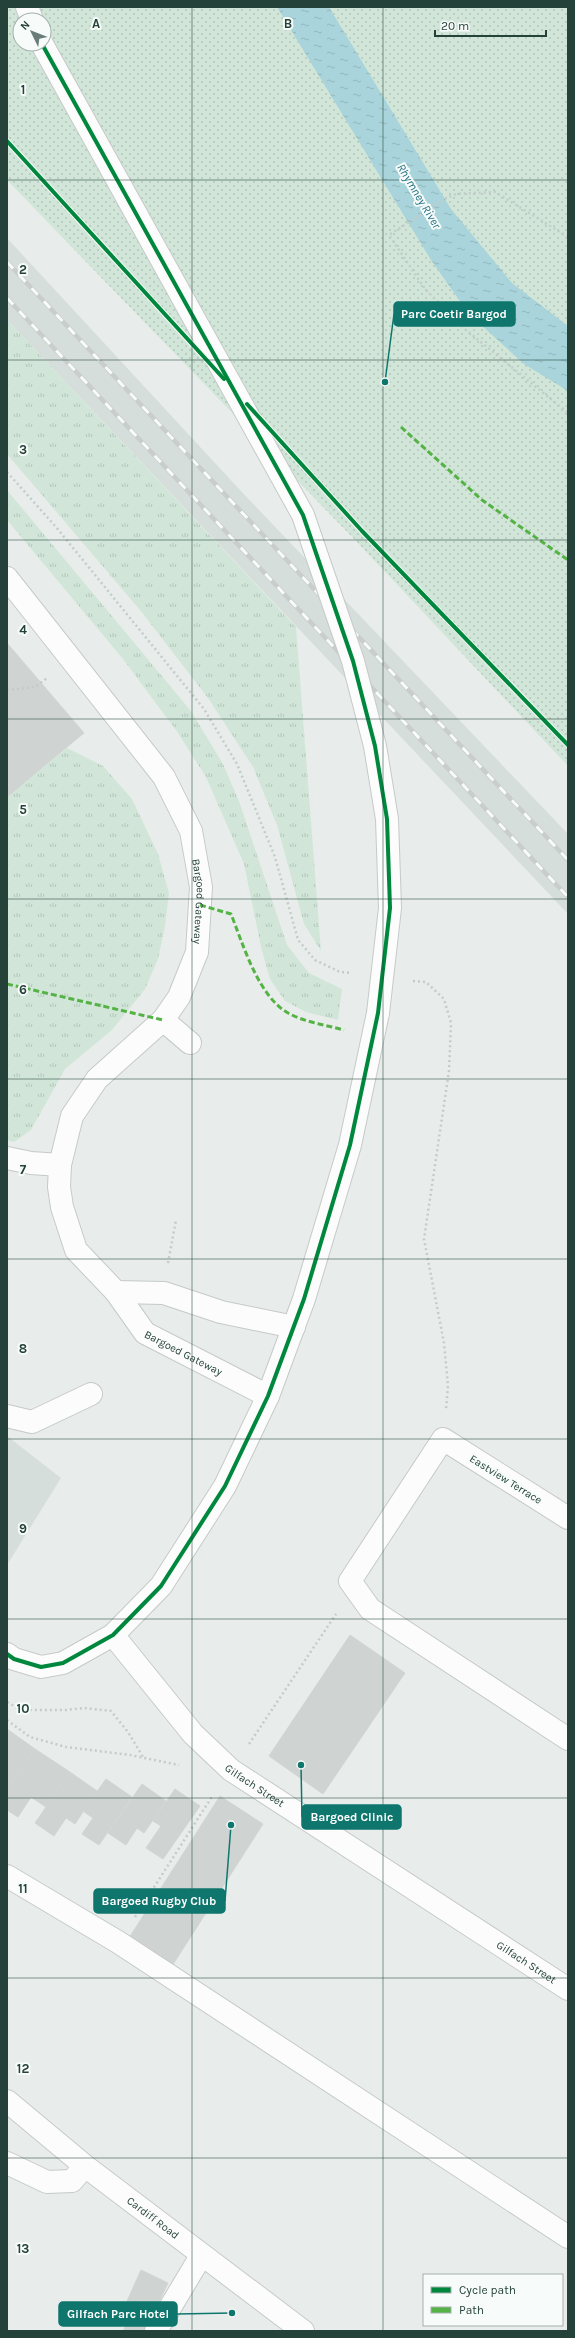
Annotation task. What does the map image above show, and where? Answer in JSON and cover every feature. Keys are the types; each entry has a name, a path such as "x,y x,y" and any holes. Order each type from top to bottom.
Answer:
{"street":[{"path":"7,1654 14,1659 41,1667 63,1663 113,1635 162,1586 225,1486 268,1396 294,1327 350,1145 378,1014 390,908 387,818 375,746 353,661 303,515 46,52"},
{"name":"Bargoed Gateway","path":"7,578 164,777 191,831 201,887 197,952 179,996 162,1020 97,1079 72,1116 60,1165 59,1187 62,1207 76,1250 116,1292 145,1333 268,1396"},
{"path":"162,1020 190,1043"},
{"path":"7,1158 31,1164 60,1165"},
{"path":"116,1292 164,1293 221,1312 294,1327"},
{"path":"7,1416 32,1422 91,1394"},
{"path":"443,1440 350,1580 370,1609 568,1739"},
{"name":"Eastview Terrace","path":"443,1440 568,1518"},
{"name":"Gilfach Street","path":"113,1635 194,1734 231,1770 568,1989"},
{"path":"7,1876 118,1942 568,2237"},
{"name":"Cardiff Road","path":"7,2101 85,2166 303,2331"},
{"path":"7,2163 47,2182 72,2181 85,2166"},
{"path":"156,2331 202,2256"}],"path":[{"path":"568,237 495,192 456,194 445,199 389,235 425,289 466,330 568,413"},
{"path":"7,472 56,527 204,709 237,764 274,857 298,940 315,960 340,972 355,974"},
{"path":"7,690 35,687 40,683"},
{"path":"410,980 426,982 444,999 451,1023 449,1071 424,1238 444,1350 448,1386 443,1440"},
{"path":"156,1292 168,1262 176,1220"},
{"path":"248,1746 339,1608"},
{"path":"7,1702 21,1710 66,1710 84,1708 111,1711 128,1732 143,1758"},
{"path":"7,1720 30,1737 66,1747 178,1764 185,1768"},
{"path":"118,1942 218,1788"}],"shaded area":[{"path":"7,238 240,490 568,834 568,914 7,320"},
{"path":"7,1436 61,1478 7,1565"}],"green space":[{"path":"7,7 568,7 568,766 357,542 7,180"},
{"path":"7,320 296,627 321,951 304,924 277,825 253,767 208,698 140,610 7,454"},
{"path":"7,490 191,711 223,764 239,801 287,945 309,973 342,989 338,1020 306,1012 285,1001 270,979 261,947 244,864 206,777 178,733 123,659 7,520"},
{"path":"67,748 103,766 132,799 158,854 169,893 165,926 158,959 145,989 112,1030 65,1069 31,1130 14,1142 7,1140 7,797"}],"water":[{"name":"Rhymney River","path":"277,7 329,7 451,209 512,283 568,326 568,391 524,364 469,314 431,260"}],"building":[{"path":"7,643 84,733 7,797"},
{"path":"350,1635 405,1673 323,1794 269,1756"},
{"path":"7,1729 35,1749 7,1789"},
{"path":"35,1749 70,1772 46,1807 31,1797 18,1817 7,1810 7,1789"},
{"path":"70,1772 97,1791 75,1824 66,1818 54,1836 35,1823"},
{"path":"106,1779 132,1797 99,1845 82,1834 93,1818 83,1811"},
{"path":"142,1784 166,1801 144,1833 137,1828 126,1845 108,1833"},
{"path":"175,1789 200,1806 163,1859 146,1848 161,1826 153,1821"},
{"path":"220,1796 263,1824 172,1966 129,1938"},
{"path":"141,2270 168,2283 145,2331 123,2331 132,2314 123,2310"}],"railway":[{"path":"7,262 568,860"},
{"path":"7,298 568,897"}],"marked path":[{"path":"401,427 482,500 568,560"},
{"path":"200,905 231,914 246,954 260,982 268,995 277,1005 288,1013 301,1019 344,1030"},
{"path":"7,984 163,1020"}],"cycle path":[{"path":"7,1654 14,1659 41,1667 63,1663 113,1635 161,1586 225,1486 268,1396 304,1299 350,1145 378,1013 390,908 387,819 375,746 353,661 303,515 46,52"},
{"path":"7,141 224,379"},
{"path":"247,404 362,531 568,745"}],"place":[{"name":"Parc Coetir Bargod","path":"385,382"},
{"name":"Bargoed Clinic","path":"301,1765"},
{"name":"Bargoed Rugby Club","path":"231,1825"},
{"name":"Gilfach Parc Hotel","path":"232,2313"}]}
